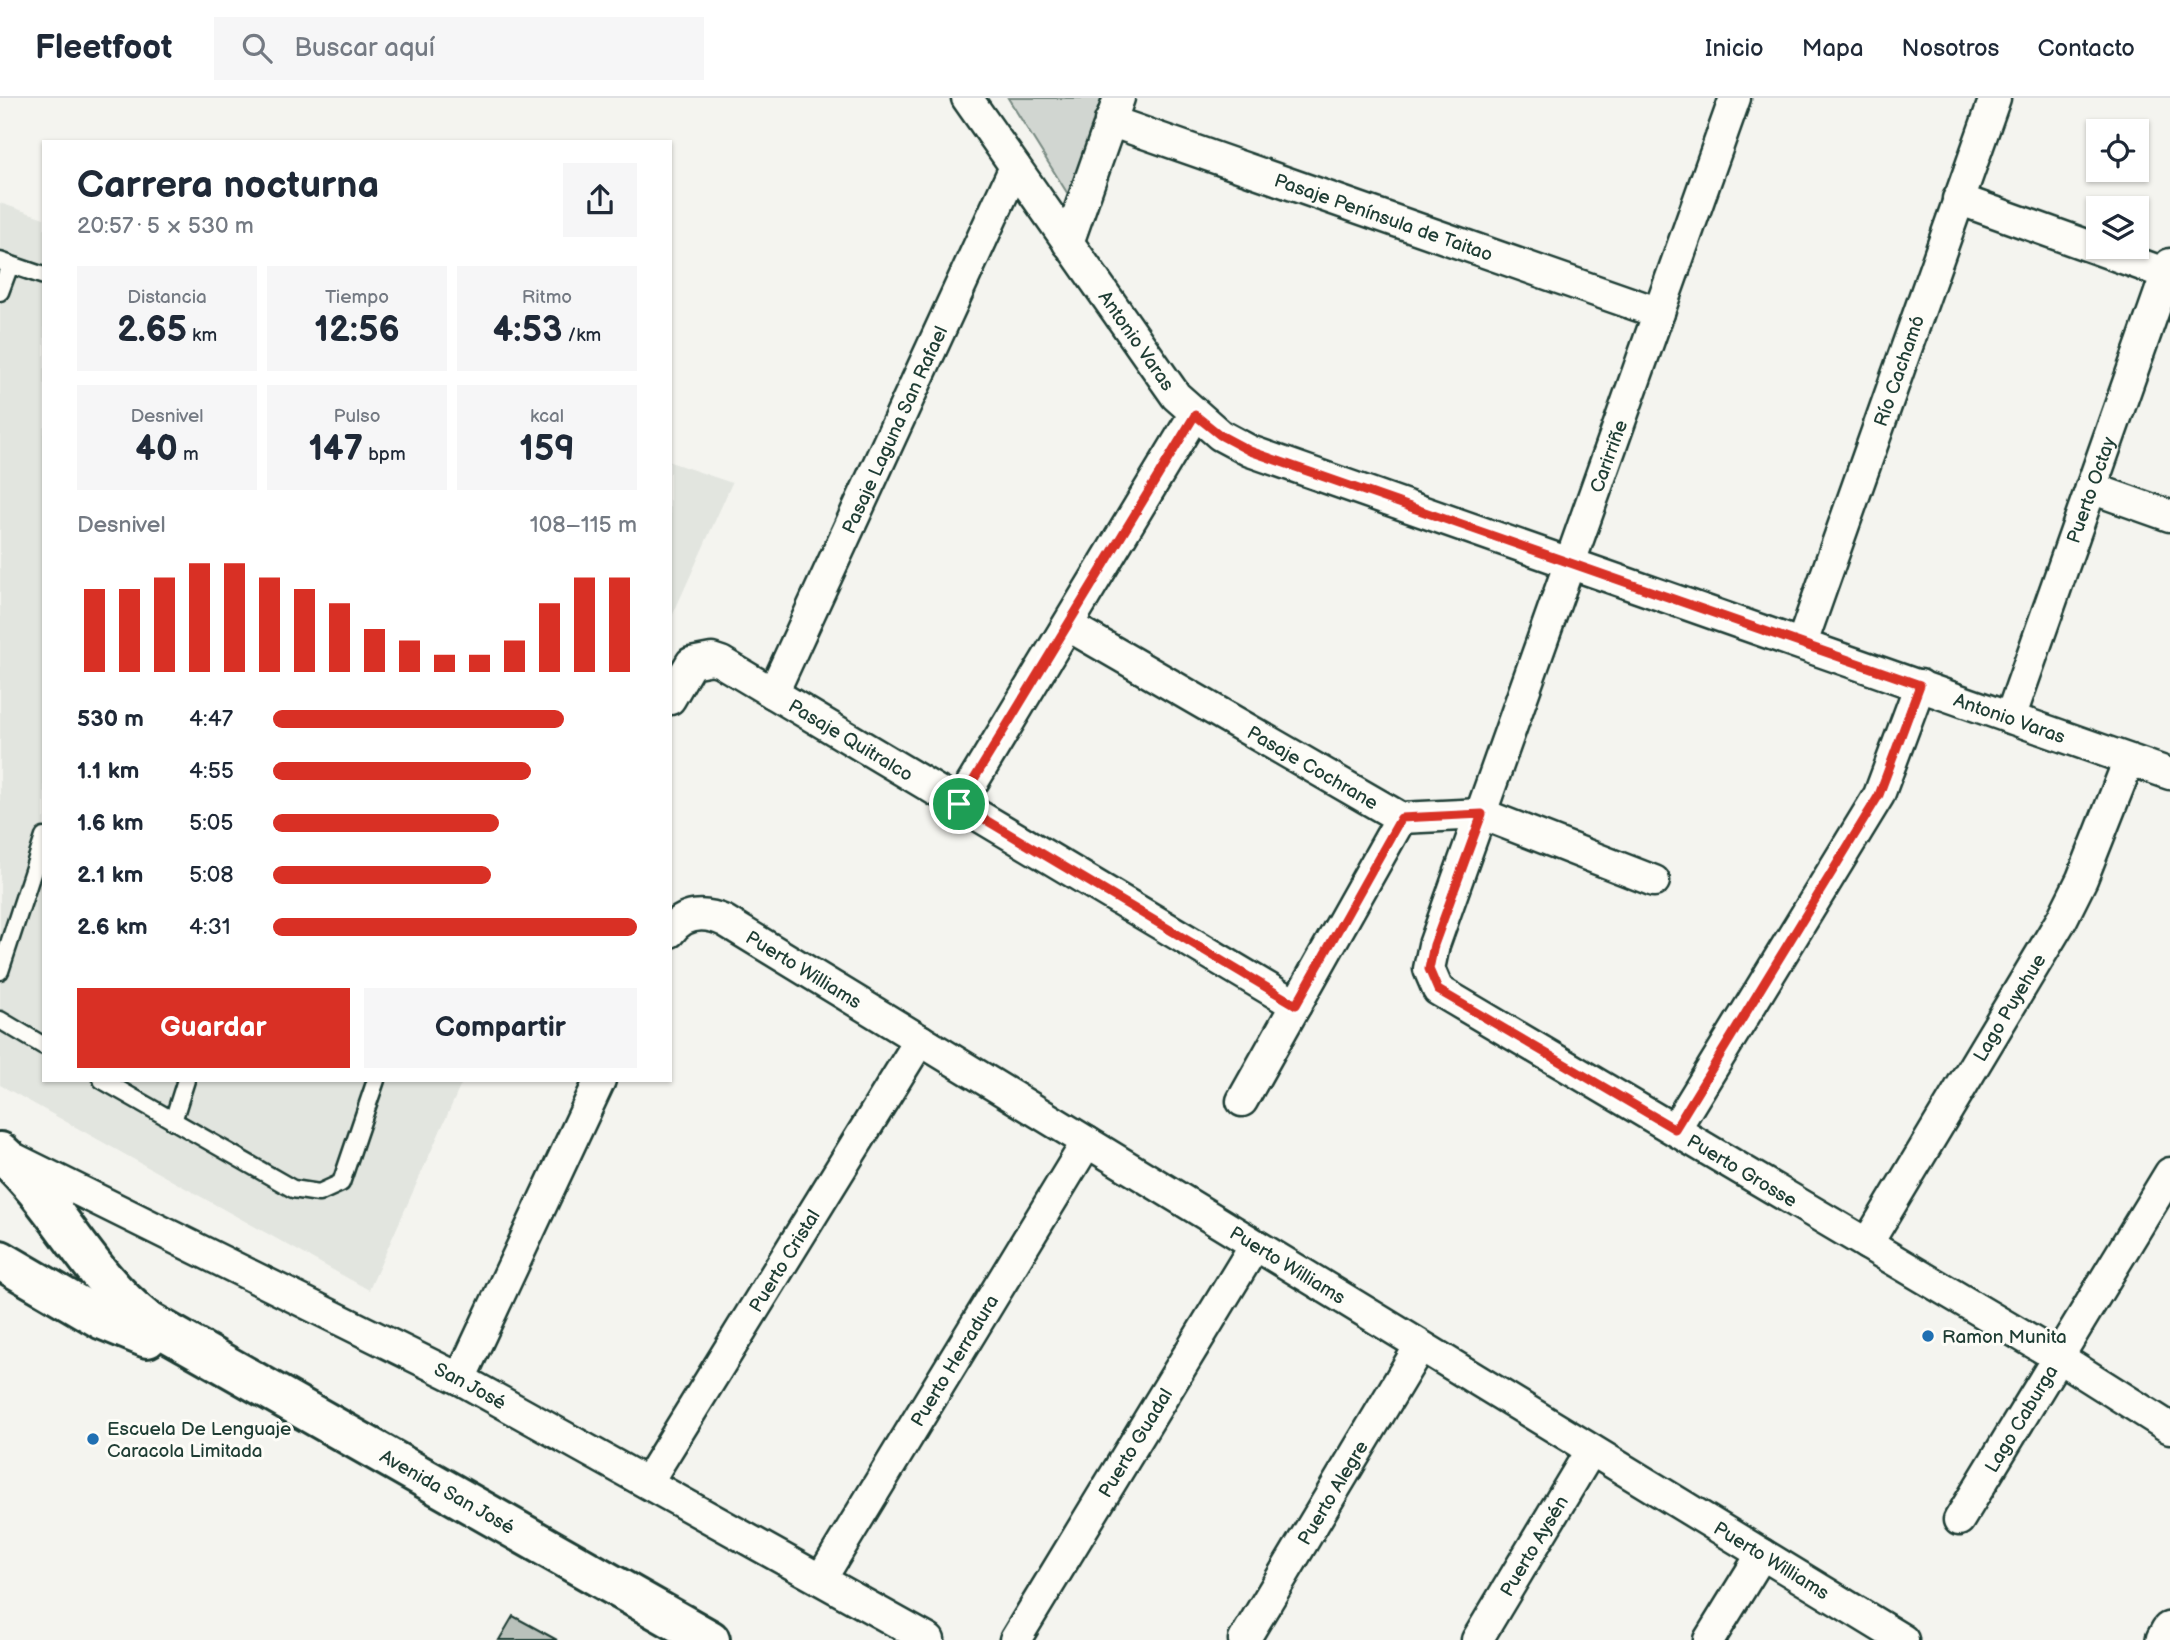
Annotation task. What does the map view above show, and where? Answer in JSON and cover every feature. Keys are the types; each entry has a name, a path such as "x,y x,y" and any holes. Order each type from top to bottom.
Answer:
{"main road":[{"name":"Avenida San José","path":"0,1152 29,1177 102,1280 123,1303 184,1345 709,1640"},
{"name":"Avenida San José","path":"0,1260 124,1329 145,1337 184,1345"}],"street":[{"name":"Antonio Varas","path":"967,98 1176,396 1220,435 1250,451 1571,561 2170,774"},
{"name":"Río Cachamó","path":"1802,643 1994,98"},
{"name":"Carirriñe","path":"1482,814 1659,313 1726,101"},
{"path":"1068,243 1115,109"},
{"name":"Pasaje Península de Taitao","path":"1115,109 1659,313"},
{"name":"Pasaje Laguna San Rafael","path":"773,693 1015,167"},
{"path":"1958,200 2169,271"},
{"name":"Puerto Octay","path":"2010,718 2169,271"},
{"path":"959,804 1195,415"},
{"path":"2091,488 2170,516"},
{"name":"Pasaje Cochrane","path":"1069,626 1401,818 1482,814 1654,881"},
{"name":"Pasaje Quitralco","path":"672,696 691,663 712,659 1296,1005"},
{"path":"1675,1129 1879,795 1920,685"},
{"name":"Lago Puyehue","path":"1867,1244 2062,919 2082,879 2129,760"},
{"name":"Puerto Grosse","path":"1482,814 1434,945 1429,969 1438,990 2058,1357 2170,1428"},
{"path":"1242,1101 1401,818"},
{"name":"Puerto Williams","path":"672,930 692,915 715,916 1903,1640"},
{"name":"Puerto Cristal","path":"648,1481 920,1041"},
{"path":"460,1379 599,1082"},
{"name":"Puerto Herradura","path":"821,1579 1087,1142"},
{"name":"San José","path":"0,1152 460,1379 648,1481 929,1640"},
{"name":"Lago Caburga","path":"1959,1520 2170,1173"},
{"name":"Puerto Guadal","path":"1015,1640 1255,1245"},
{"name":"Puerto Alegre","path":"1244,1640 1420,1346"},
{"name":"Puerto Aysén","path":"1477,1640 1591,1450"},
{"path":"1709,1640 1762,1554"},
{"path":"2165,1640 2170,1631"}],"lane":[{"path":"0,292 5,263 42,275"},
{"path":"0,971 42,843"},
{"path":"0,1020 42,1045"},
{"path":"105,1082 293,1189 319,1192 341,1183 375,1082"},
{"path":"173,1121 185,1082"}],"shaded area":[{"path":"1008,98 1110,98 1071,199"},
{"path":"0,203 42,217 42,1082 462,1082 369,1290 0,1085"},
{"path":"672,463 732,483 672,617"}],"building":[{"path":"513,1616 557,1640 499,1640"}],"place":[{"name":"Ramon Munita","path":"1928,1336"},
{"name":"Escuela De Lenguaje Caracola Limitada","path":"93,1439"}],"route":[{"path":"1195,415 1220,435 1250,451 1920,685 1879,795 1675,1129 1438,990 1429,969 1434,945 1482,814 1401,818 1296,1005 959,804 1195,415"}]}
